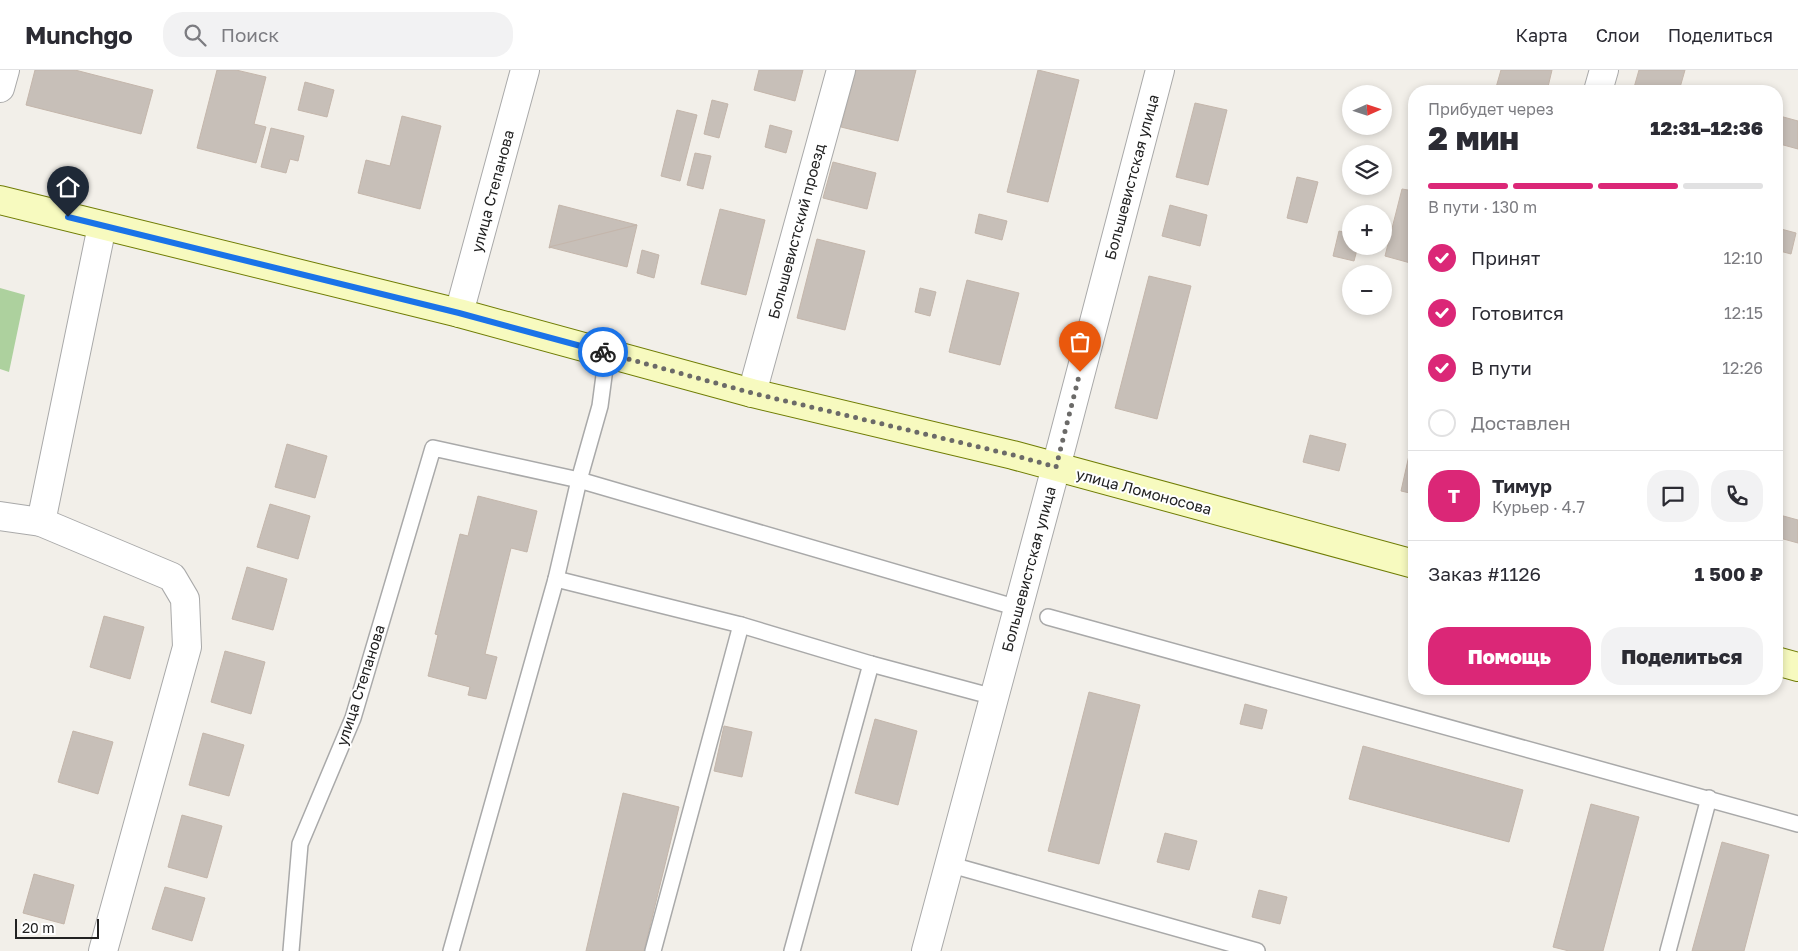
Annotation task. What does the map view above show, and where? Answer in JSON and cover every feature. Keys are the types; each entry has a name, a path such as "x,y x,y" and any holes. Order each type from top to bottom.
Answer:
{"main road":[{"name":"улица Ломоносова","path":"0,200 459,313 752,393 1004,452 1408,562"},
{"path":"1783,663 1798,667"}],"street":[{"path":"0,88 5,70"},
{"name":"улица Степанова","path":"459,313 525,70"},
{"name":"Большевистский проезд","path":"752,393 841,70"},
{"name":"Большевистская улица","path":"926,951 1160,70"},
{"path":"1600,85 1604,70"},
{"path":"41,522 102,226"},
{"path":"0,516 41,522 172,577 185,599 187,647 103,951"}],"lane":[{"path":"451,951 556,579 579,480 600,406 607,353"},
{"name":"улица Степанова","path":"291,951 300,844 353,718 433,448 579,480"},
{"path":"579,480 1018,608"},
{"path":"556,579 741,625 871,664 994,697"},
{"path":"1048,617 1798,824"},
{"path":"653,951 741,625"},
{"path":"792,951 871,664"},
{"path":"1668,951 1709,798"},
{"path":"948,864 1257,951"}],"green space":[{"path":"0,288 25,295 9,372 0,369"}],"building":[{"path":"35,70 75,70 153,90 141,134 26,105"},
{"path":"217,70 236,70 266,77 254,124 266,127 256,163 197,148"},
{"path":"759,70 803,70 795,101 754,90"},
{"path":"856,70 916,70 898,141 841,127"},
{"path":"1038,70 1079,80 1048,202 1007,192"},
{"path":"1501,70 1552,70 1548,85 1497,85"},
{"path":"1639,70 1685,70 1681,85 1635,85"},
{"path":"305,82 334,90 327,117 298,110"},
{"path":"712,100 728,104 719,138 704,134"},
{"path":"1195,103 1227,110 1208,185 1176,177"},
{"path":"677,110 697,115 680,181 661,176"},
{"path":"402,116 441,126 420,209 358,193 366,160 390,166"},
{"path":"1783,117 1798,121 1798,149 1783,145"},
{"path":"770,125 792,131 786,153 765,147"},
{"path":"271,128 304,136 298,161 290,159 286,173 261,167"},
{"path":"695,153 711,156 703,189 687,185"},
{"path":"833,162 876,173 867,209 823,198"},
{"path":"1297,177 1318,182 1307,223 1287,218"},
{"path":"1402,189 1408,190 1408,262 1385,256 1392,255 1392,228"},
{"path":"559,205 637,225 549,248"},
{"path":"1170,205 1207,215 1200,246 1162,236"},
{"path":"720,209 765,220 746,295 701,284"},
{"path":"979,214 1007,221 1002,240 975,233"},
{"path":"637,225 627,267 549,247"},
{"path":"1783,230 1796,233 1791,254 1783,252"},
{"path":"1339,231 1342,232 1342,255 1356,255 1354,261 1333,256"},
{"path":"817,239 865,251 845,330 797,318"},
{"path":"642,250 659,255 654,278 637,273"},
{"path":"1149,276 1191,286 1157,419 1115,408"},
{"path":"967,280 1019,293 1000,365 949,352"},
{"path":"920,288 936,292 930,316 915,312"},
{"path":"1310,435 1346,444 1339,471 1303,462"},
{"path":"287,444 327,456 315,498 275,487"},
{"path":"1408,460 1408,493 1401,491"},
{"path":"478,496 537,511 527,552 511,548 485,654 497,657 486,699 468,695 470,687 428,676 438,635 435,634 460,534 468,536"},
{"path":"270,504 310,516 298,559 257,547"},
{"path":"1783,516 1798,520 1798,543 1783,539"},
{"path":"247,567 287,579 273,630 232,619"},
{"path":"104,616 144,627 130,679 90,667"},
{"path":"225,651 265,662 251,714 211,702"},
{"path":"1089,692 1140,705 1099,864 1048,851"},
{"path":"1245,704 1267,710 1262,729 1240,724"},
{"path":"875,719 917,731 898,805 855,793"},
{"path":"724,726 752,732 742,777 714,771"},
{"path":"73,731 113,742 98,794 58,782"},
{"path":"203,733 244,745 229,796 189,785"},
{"path":"1363,746 1523,790 1509,842 1349,799"},
{"path":"623,793 679,807 644,951 586,951"},
{"path":"1591,804 1639,817 1603,951 1569,951 1553,947"},
{"path":"182,815 222,826 207,878 168,867"},
{"path":"1165,833 1197,841 1189,870 1157,862"},
{"path":"1722,842 1769,855 1744,951 1692,951"},
{"path":"34,874 74,885 64,924 23,913"},
{"path":"165,887 205,898 192,941 152,929"},
{"path":"1259,890 1287,897 1280,924 1252,917"}],"way so far":[{"path":"603,352 752,393 1056,467 1080,372"}],"route":[{"path":"68,217 459,313 603,352"}]}
